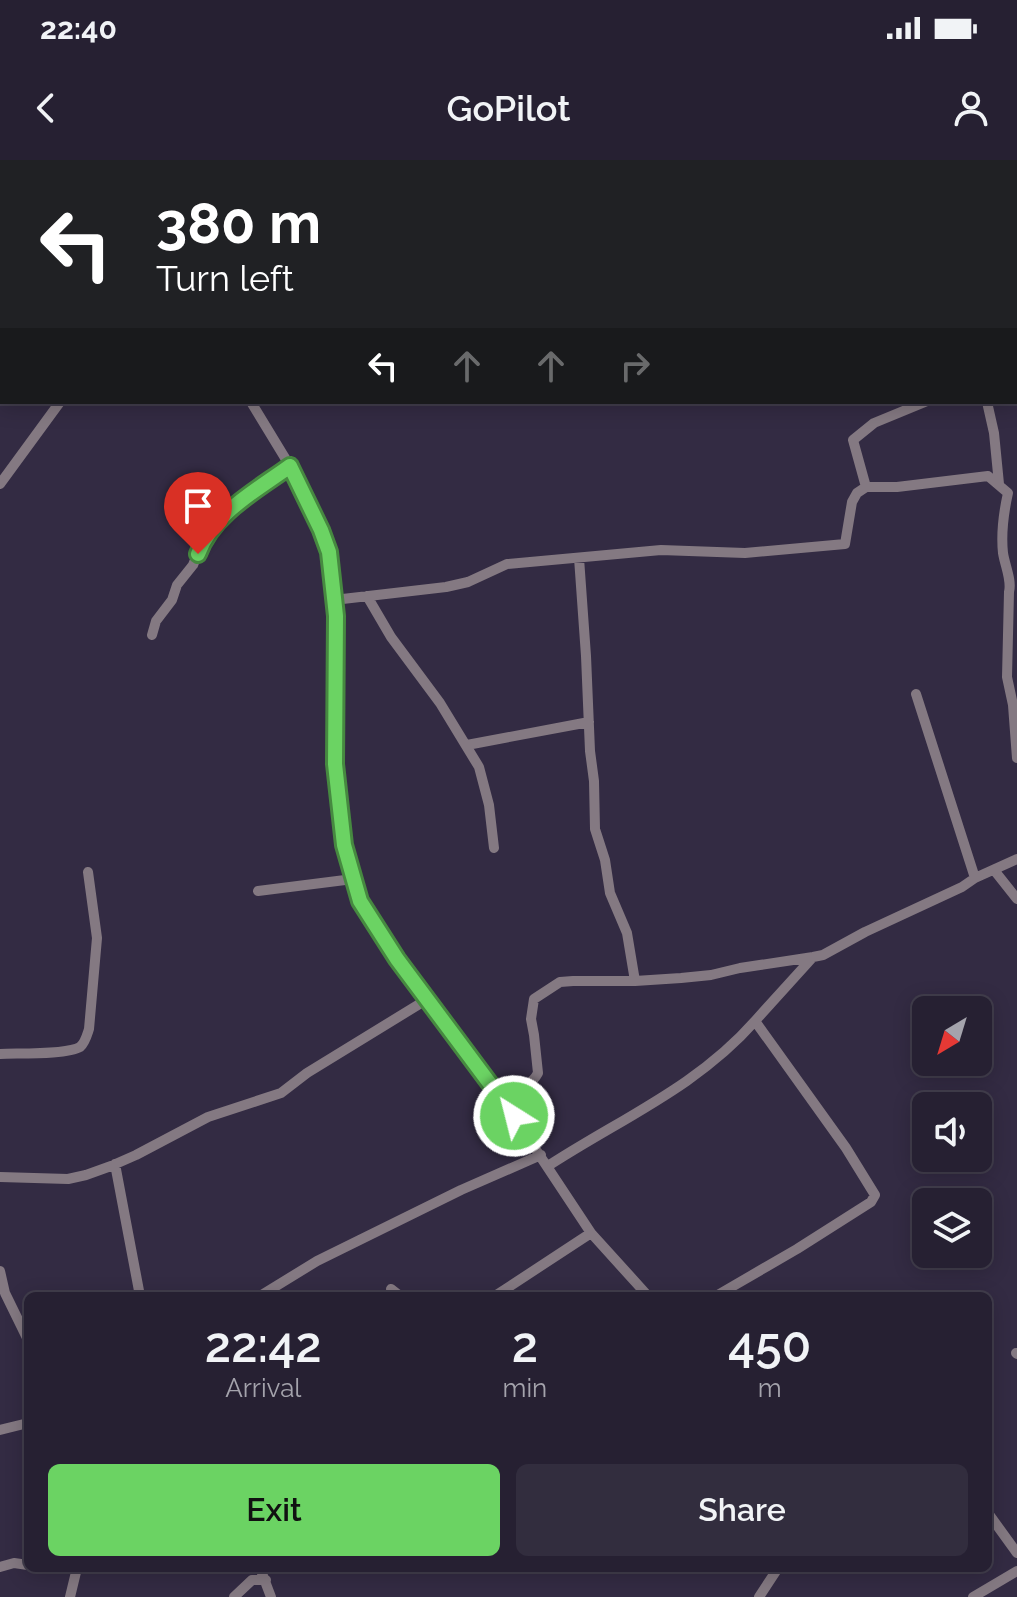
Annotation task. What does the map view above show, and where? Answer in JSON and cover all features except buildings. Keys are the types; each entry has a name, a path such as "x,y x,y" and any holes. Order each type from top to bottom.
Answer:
{"street":[{"path":"0,484 59,404"},
{"path":"252,404 290,466 329,552 336,616 335,764 344,845 360,901 426,1000 501,1097 591,1233 644,1292"},
{"path":"866,487 853,440 874,423 920,404"},
{"path":"987,404 999,484"},
{"path":"152,635 156,621 172,600 177,585 193,565 202,543 215,524 290,466"},
{"path":"334,600 446,587 468,582 507,564 661,550 745,553 845,544 852,502 857,493 866,487 897,487 988,476 1012,491 1005,508 1003,554 1010,586 1007,677 1013,705 1017,758"},
{"path":"579,558 595,829 605,860 610,893 627,933 635,981"},
{"path":"367,596 391,637 440,703 479,767 489,805 494,848"},
{"path":"916,694 975,878"},
{"path":"467,745 589,722"},
{"path":"501,1097 531,1083 536,1077 531,1019 534,999 560,982 635,981 711,975 823,955 1017,859"},
{"path":"994,870 1017,899"},
{"path":"0,1054 44,1054 79,1047 84,1041 89,1029 97,948 88,872"},
{"path":"258,891 353,879"},
{"path":"548,1166 702,1072 743,1034 813,957"},
{"path":"0,1177 68,1179 115,1164 208,1117 281,1093 307,1073 426,1000"},
{"path":"723,1292 847,1218 871,1202 875,1195 846,1148 755,1021"},
{"path":"267,1292 317,1261 461,1190 541,1155"},
{"path":"115,1164 139,1292"},
{"path":"501,1292 591,1233"},
{"path":"0,1271 2,1296 24,1333"},
{"path":"0,1430 24,1424"},
{"path":"992,1519 1017,1553"},
{"path":"0,1567 14,1563 24,1564"},
{"path":"973,1597 1017,1571"},
{"path":"70,1597 76,1572"},
{"path":"262,1572 271,1597"},
{"path":"759,1597 775,1572"},
{"path":"234,1597 252,1580 266,1580"}],"route":[{"path":"198,554 215,524 290,466 329,552 336,616 335,764 344,845 360,901 426,1000 514,1116"}]}
